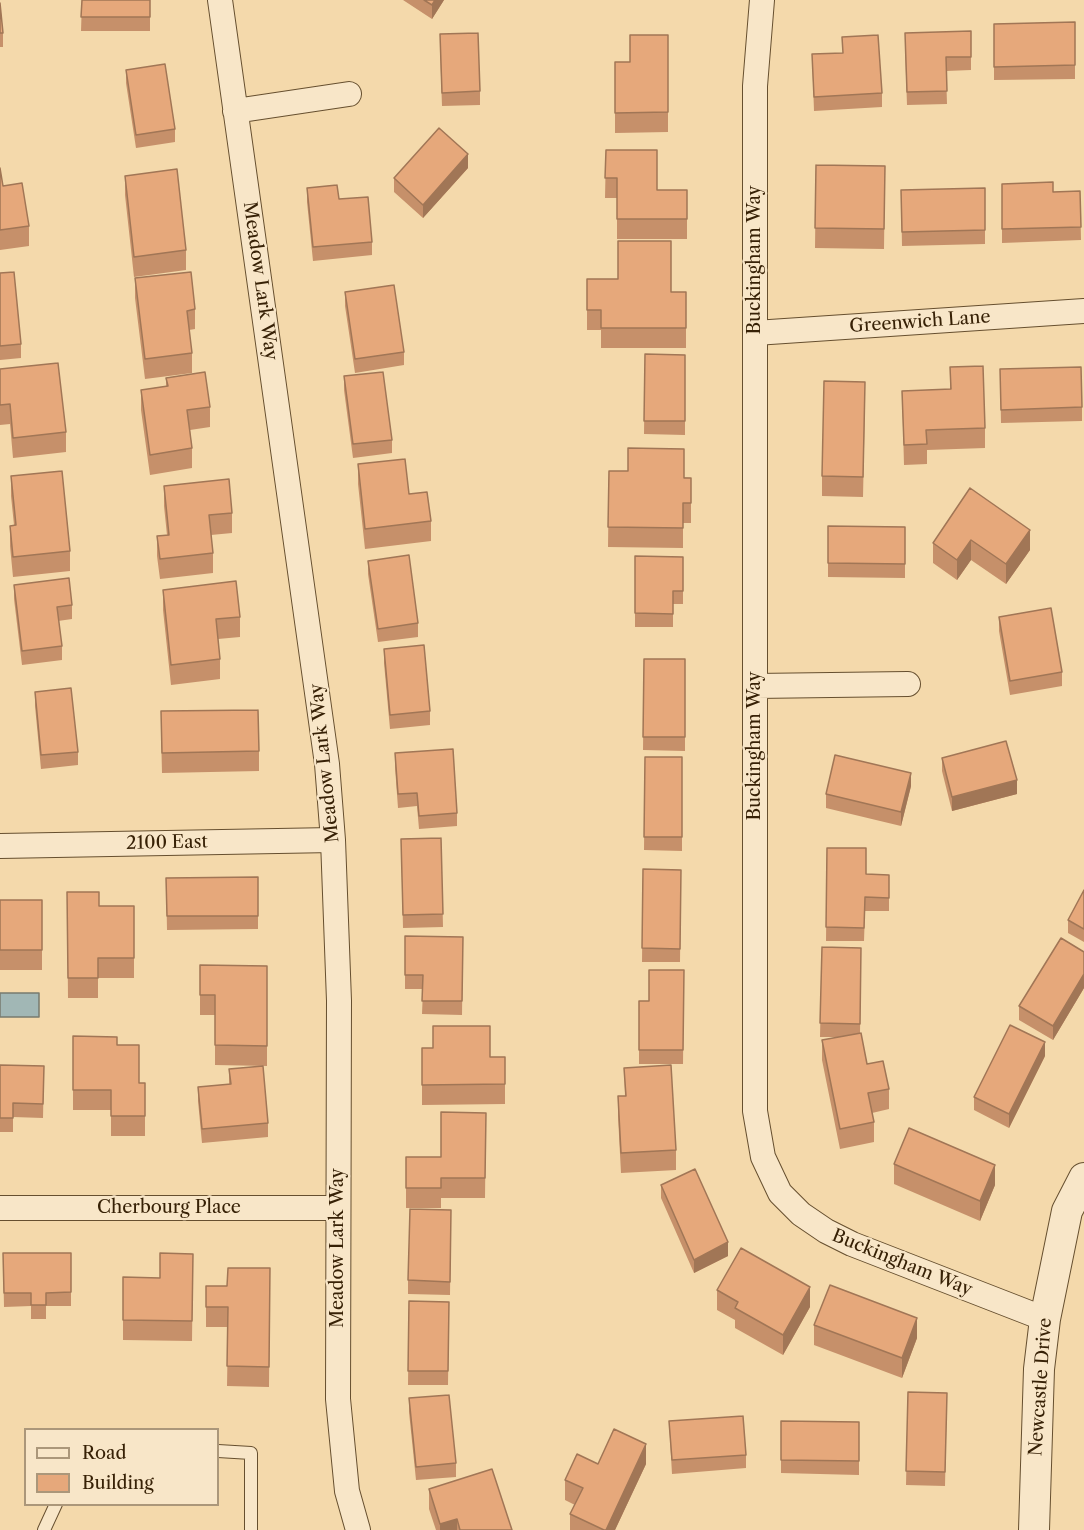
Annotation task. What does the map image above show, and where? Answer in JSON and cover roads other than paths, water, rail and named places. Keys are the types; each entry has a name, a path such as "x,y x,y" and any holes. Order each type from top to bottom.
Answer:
{"street":[{"name":"Meadow Lark Way","path":"220,0 318,688 333,840 339,1001 340,1422 347,1491 355,1530"},
{"name":"Buckingham Way","path":"762,0 755,86 754,1111 763,1157 780,1193 801,1214 826,1231 863,1249 1044,1319"},
{"path":"235,111 349,94"},
{"name":"Greenwich Lane","path":"755,333 1084,311"},
{"path":"754,686 909,684"},
{"name":"2100 East","path":"0,846 333,840"},
{"name":"Newcastle Drive","path":"1034,1530 1039,1369 1044,1319 1067,1211 1084,1178"},
{"name":"Cherbourg Place","path":"0,1208 338,1208"}],"lane":[{"path":"219,1451 251,1453 251,1530"},
{"path":"44,1530 55,1506"}],"water":[{"path":"0,993 39,993 39,1017 0,1017"}]}
